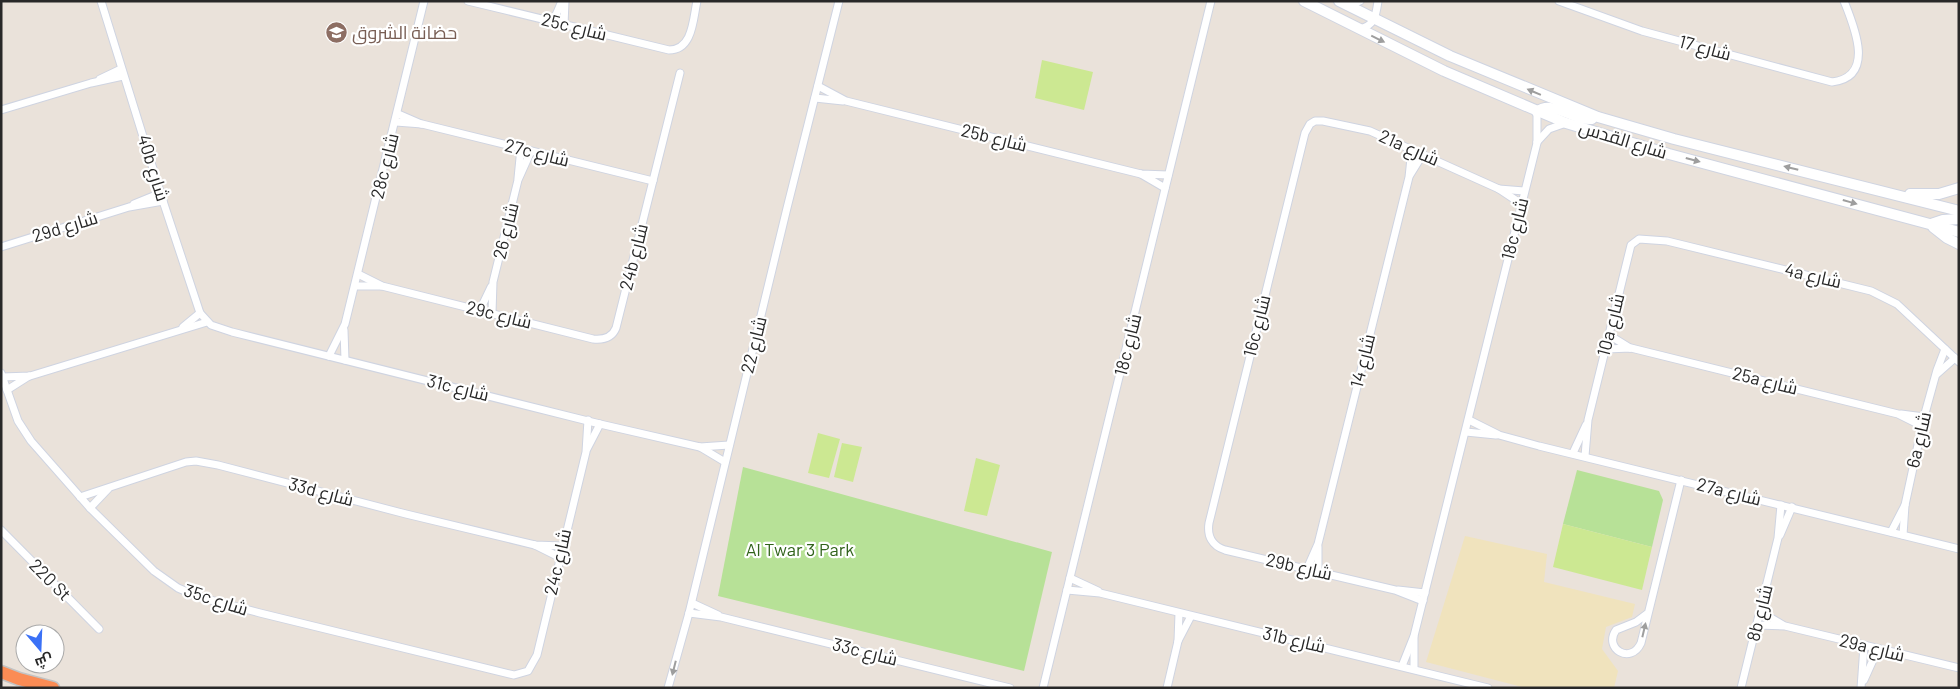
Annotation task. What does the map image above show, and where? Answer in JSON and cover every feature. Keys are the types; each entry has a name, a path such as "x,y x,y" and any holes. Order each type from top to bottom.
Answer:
{"highway":[{"path":"1,672 53,688"}],"main road":[{"name":"شارع القدس","path":"1304,1 1444,71 1566,123 1618,140 1959,232"},
{"name":"شارع القدس","path":"1343,3 1450,56 1598,117 1674,140 1959,211"},
{"path":"1537,112 1542,108 1548,107 1585,119 1598,117"},
{"path":"1888,194 1939,194 1959,188"},
{"path":"1959,219 1943,220 1930,225 1942,235 1959,244"}],"street":[{"name":"40b شارع","path":"100,1 200,313 207,322 216,327"},
{"name":"28c شارع","path":"345,360 344,330 424,1"},
{"name":"25c شارع","path":"468,1 670,50 680,49 689,36 697,1"},
{"path":"553,22 564,1"},
{"path":"564,1 564,25"},
{"name":"شارع 22","path":"668,688 692,604 725,462 839,1"},
{"name":"18c شارع","path":"1043,688 1211,1"},
{"path":"1343,3 1360,1"},
{"path":"1359,30 1370,25 1375,19 1378,1"},
{"name":"شارع 17","path":"1559,1 1642,31 1825,81 1839,81 1852,74 1858,59 1859,44 1844,1"},
{"path":"1,110 122,73"},
{"name":"24b شارع","path":"615,332 680,73"},
{"name":"25b شارع","path":"818,86 846,101"},
{"name":"25b شارع","path":"815,98 846,101 1141,174 1168,175"},
{"name":"18c شارع","path":"1402,666 1414,636 1469,420 1520,203 1537,143 1537,112"},
{"name":"27c شارع","path":"398,114 422,124 653,181"},
{"name":"21a شارع","path":"1315,121 1332,121 1356,126 1384,136 1499,189 1520,203"},
{"name":"16c شارع","path":"1209,535 1209,523 1305,133 1308,126 1315,121"},
{"name":"27c شارع","path":"396,122 422,124"},
{"path":"1537,143 1549,129 1566,123"},
{"name":"شارع 26","path":"480,310 493,282 518,180 521,148"},
{"name":"شارع 14","path":"1307,569 1318,544 1408,177 1412,149"},
{"name":"شارع 26","path":"518,180 531,151"},
{"name":"شارع 14","path":"1408,177 1423,154"},
{"name":"25b شارع","path":"1141,174 1165,188"},
{"name":"21a شارع","path":"1499,189 1524,191"},
{"name":"29d شارع","path":"130,207 160,193"},
{"name":"29d شارع","path":"1,247 130,207 163,201"},
{"name":"10a شارع","path":"1584,456 1588,420 1630,249 1634,241 1644,238"},
{"name":"4a شارع","path":"1644,238 1667,241 1871,290 1896,304 1957,360"},
{"name":"29c شارع","path":"358,274 382,286 593,339 606,338 615,332"},
{"name":"شارع 26","path":"492,313 493,282"},
{"name":"29c شارع","path":"355,286 382,286"},
{"path":"179,329 200,313"},
{"path":"7,390 30,376 207,322"},
{"name":"31c شارع","path":"216,327 600,424 700,446 730,445"},
{"name":"28c شارع","path":"329,356 344,330"},
{"name":"25a شارع","path":"1609,335 1631,348"},
{"name":"25a شارع","path":"1606,348 1631,348 1898,414 1924,417"},
{"name":"6a شارع","path":"1903,535 1905,505 1924,417 1935,376 1945,349"},
{"path":"1935,376 1957,360"},
{"path":"2,375 30,376"},
{"name":"35c شارع","path":"2,375 24,432 80,498 165,580 178,588 199,597 508,674 522,674 528,670"},
{"name":"25a شارع","path":"1898,414 1922,426"},
{"name":"24c شارع","path":"528,670 537,655 559,556 586,452 588,420"},
{"name":"27a شارع","path":"1469,420 1499,435"},
{"name":"10a شارع","path":"1573,453 1588,420"},
{"name":"24c شارع","path":"586,452 600,424"},
{"name":"27a شارع","path":"1466,432 1499,435 1959,549"},
{"name":"31c شارع","path":"700,446 725,462"},
{"name":"33d شارع","path":"80,498 176,465 196,461 535,544 562,546"},
{"path":"1648,614 1636,622 1616,630 1612,638 1617,650 1625,654 1633,652 1637,650 1642,639 1681,480"},
{"name":"33d شارع","path":"90,508 109,488"},
{"name":"8b شارع","path":"1741,688 1778,538 1781,505"},
{"name":"6a شارع","path":"1891,532 1905,505"},
{"name":"8b شارع","path":"1778,538 1792,507"},
{"name":"220 St","path":"1,530 99,630"},
{"name":"29b شارع","path":"1209,535 1211,541 1220,548 1395,590 1425,593"},
{"name":"33d شارع","path":"535,544 559,556"},
{"name":"شارع 14","path":"1318,544 1318,572"},
{"name":"31b شارع","path":"1070,578 1100,593"},
{"name":"31b شارع","path":"1067,590 1100,593 1488,688"},
{"name":"29b شارع","path":"1395,590 1423,601"},
{"name":"33c شارع","path":"692,604 721,617"},
{"name":"29a شارع","path":"1761,612 1785,626"},
{"name":"33c شارع","path":"689,613 721,617 1010,688"},
{"path":"1167,688 1178,641 1179,613"},
{"path":"1178,641 1191,616"},
{"name":"29a شارع","path":"1757,625 1785,626 1878,650 1959,668"},
{"name":"18c شارع","path":"1414,636 1414,669"},
{"path":"1861,686 1864,646"},
{"path":"1861,686 1878,650"}],"green space":[{"path":"1042,60 1093,72 1084,110 1035,98"},
{"path":"818,433 840,439 829,478 808,473"},
{"path":"842,443 862,447 853,482 834,477"},
{"path":"976,458 1000,465 987,516 964,511"},
{"name":"Al Twar 3 Park","path":"743,467 1052,552 1024,671 718,596"},
{"path":"1577,470 1659,491 1663,500 1652,547 1563,524"},
{"path":"1563,524 1652,547 1642,590 1553,567"}],"sand":[{"path":"1465,536 1547,554 1544,582 1635,604 1632,617 1606,627 1602,649 1618,671 1614,688 1526,688 1426,662"}],"place":[{"name":"حضانة الشروق","path":"336,33"}]}
